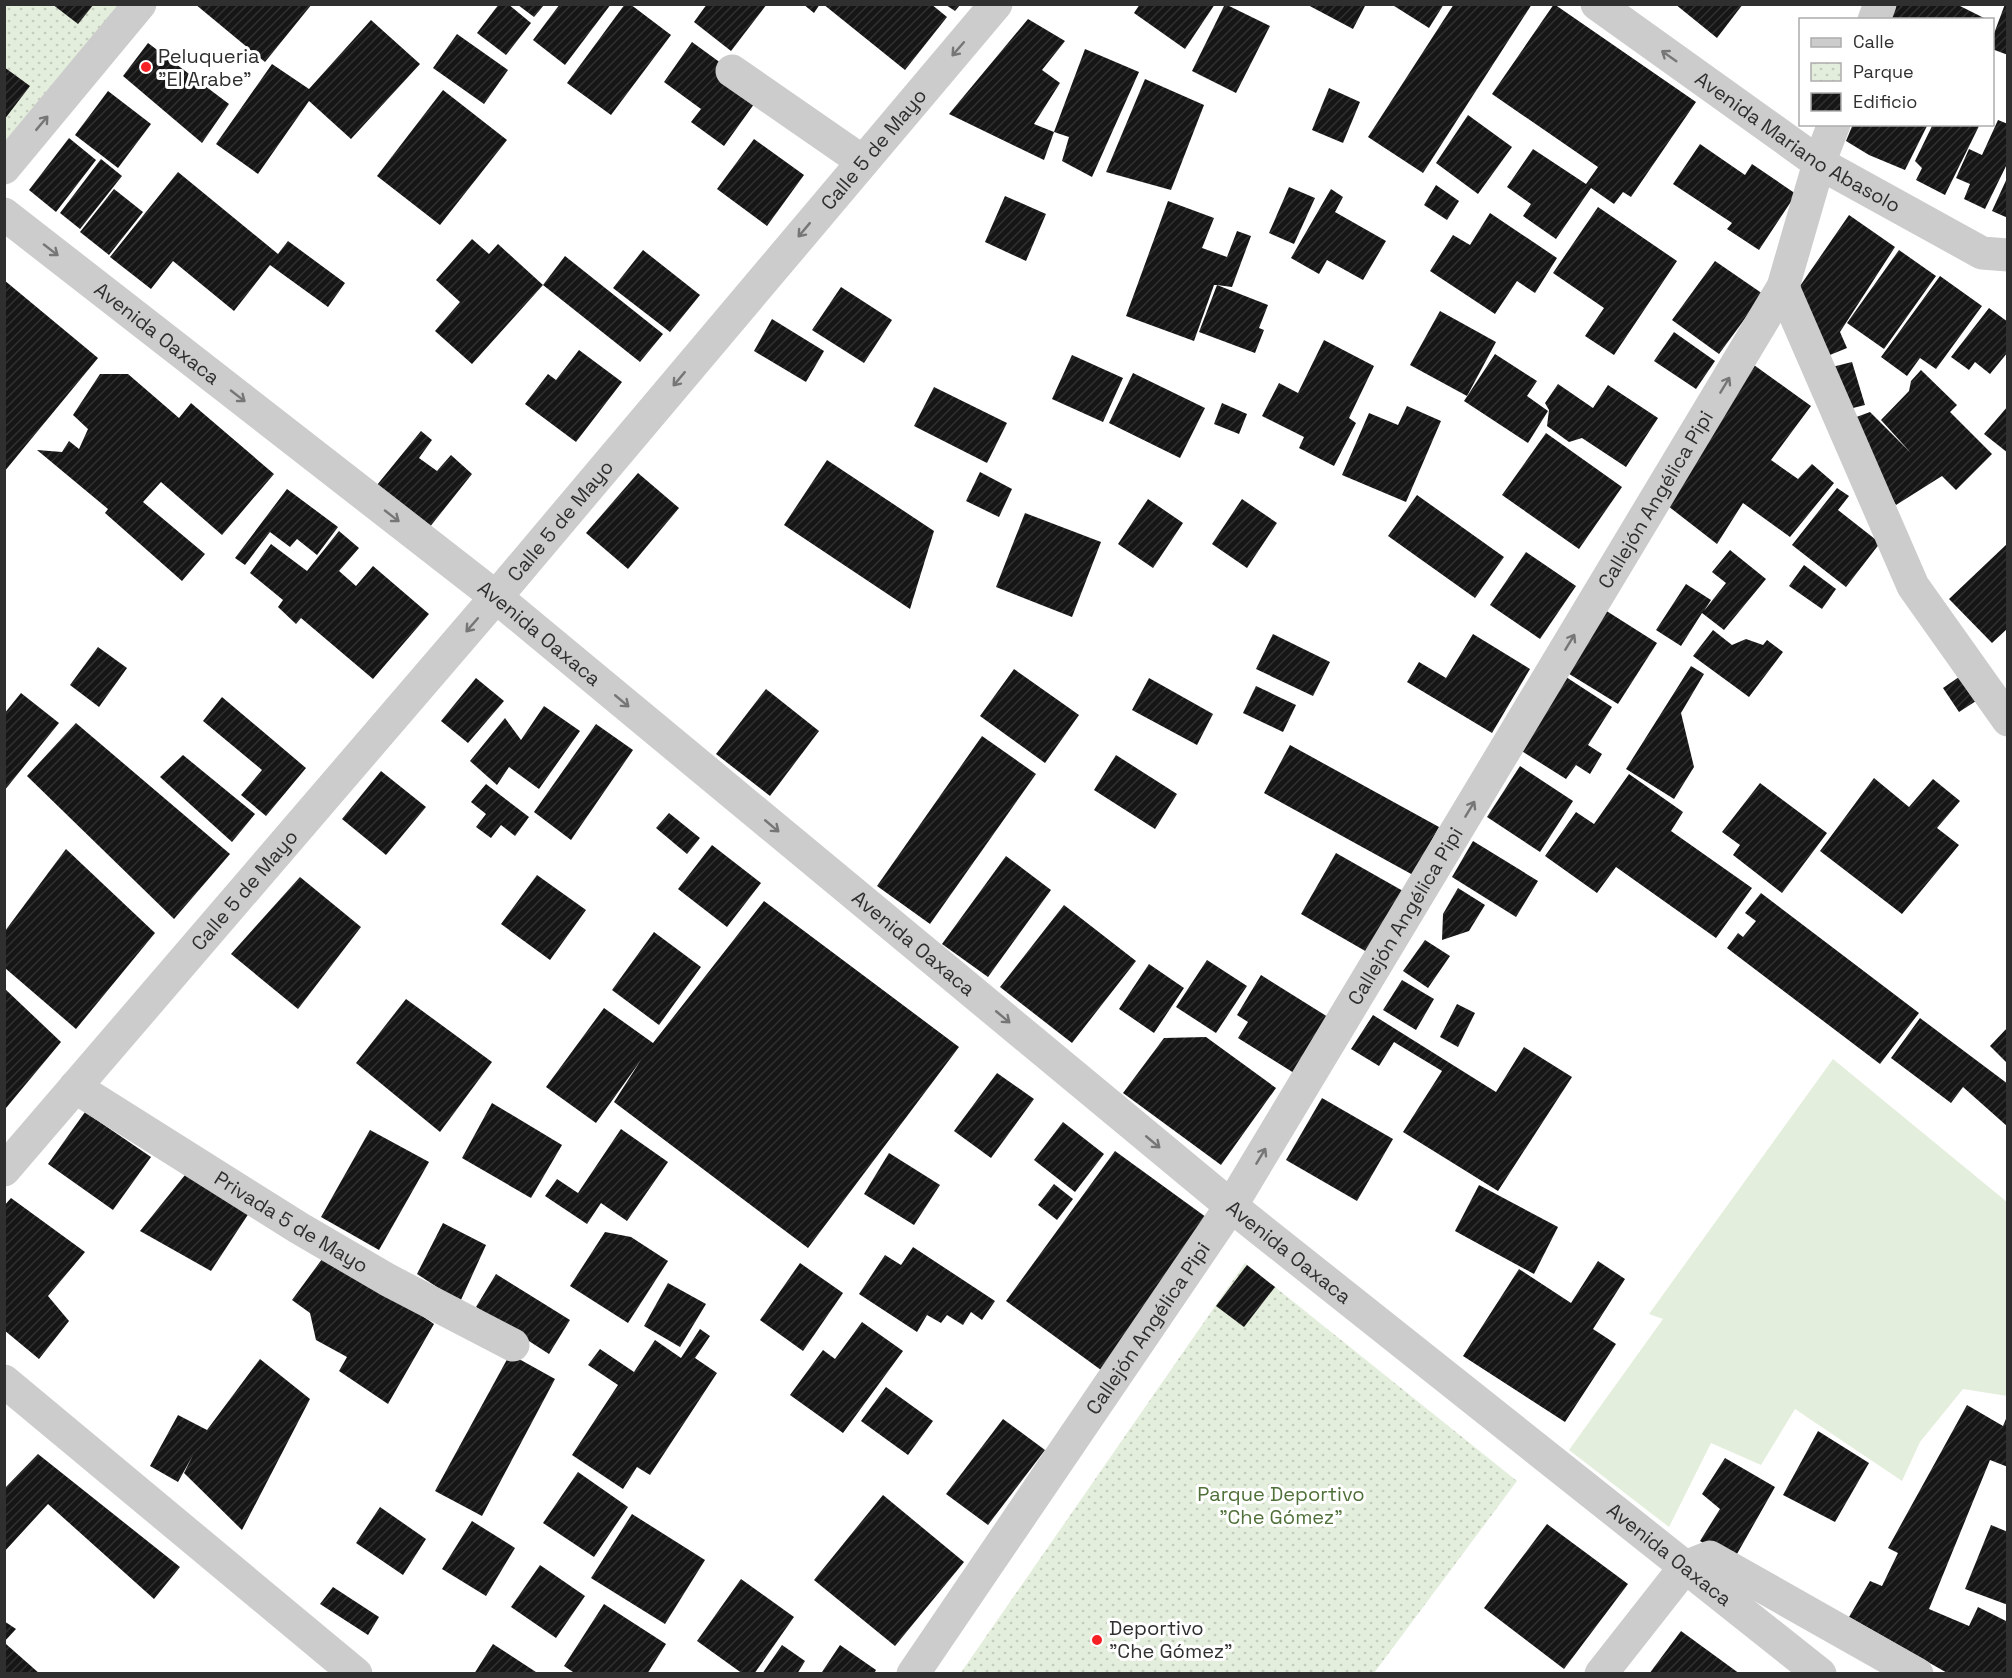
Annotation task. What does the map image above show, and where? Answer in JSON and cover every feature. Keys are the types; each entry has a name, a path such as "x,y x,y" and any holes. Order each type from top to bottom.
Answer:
{"street":[{"path":"4,168 140,4"},
{"name":"Calle 5 de Mayo","path":"4,1170 496,597 996,4"},
{"name":"Avenida Mariano Abasolo","path":"1597,4 1819,163 1999,260"},
{"path":"732,71 862,161"},
{"name":"Callejón Angélica Pipi","path":"913,1674 1231,1206 1784,287 1819,163 1833,126"},
{"name":"Avenida Oaxaca","path":"4,214 496,597 1231,1206 1820,1674"},
{"path":"1784,287 1913,586 2007,720"},
{"name":"Privada 5 de Mayo","path":"75,1087 299,1228 388,1280 513,1345"},
{"path":"4,1381 356,1674"},
{"path":"1601,1674 1685,1567 1710,1557 1917,1674"}],"green space":[{"path":"5,5 143,5 5,169"},
{"path":"1833,1059 2007,1202 2007,1396 1963,1389 1920,1442 1902,1481 1795,1409 1761,1465 1711,1443 1669,1527 1569,1450 1663,1319 1649,1314"},
{"name":"Parque Deportivo \"Che Gómez\"","path":"1245,1263 1517,1481 1374,1673 960,1674"}],"building":[{"path":"52,4 94,4 78,24"},
{"path":"195,4 312,4 265,62"},
{"path":"499,4 508,4 531,23 506,55 477,33"},
{"path":"560,4 611,4 565,65 533,40"},
{"path":"625,4 630,4 671,35 611,115 567,83"},
{"path":"707,4 767,4 731,51 694,22"},
{"path":"803,4 820,4 814,13"},
{"path":"823,4 931,4 947,17 905,70"},
{"path":"1140,4 1215,4 1185,49 1134,13"},
{"path":"1225,4 1270,26 1236,93 1192,71"},
{"path":"1306,4 1366,4 1353,29"},
{"path":"1391,4 1444,4 1429,28"},
{"path":"1454,4 1532,4 1423,173 1368,137"},
{"path":"1554,4 1696,102 1631,197 1623,192 1614,204 1591,188 1556,239 1523,216 1531,204 1507,187 1533,149 1586,184 1598,167 1492,94"},
{"path":"1675,4 1743,4 1717,38"},
{"path":"1889,4 1956,4 1984,18 1883,18"},
{"path":"2005,4 2008,4 2008,55 1994,50 1994,34"},
{"path":"518,5 544,5 534,17"},
{"path":"946,5 960,5 955,11"},
{"path":"1028,19 1065,41 1042,70 1060,83 1034,124 1054,132 1044,160 949,114"},
{"path":"371,20 420,64 351,139 309,101 258,174 216,144 272,64 309,89"},
{"path":"457,34 508,70 484,104 433,68"},
{"path":"692,42 762,93 724,146 691,122 701,109 664,82"},
{"path":"148,43 229,104 202,143 123,76"},
{"path":"1085,49 1139,72 1092,177 1062,161 1069,137 1054,132"},
{"path":"4,67 30,86 4,120"},
{"path":"1145,79 1204,105 1171,190 1106,172"},
{"path":"1329,88 1360,102 1343,143 1312,130"},
{"path":"443,90 507,140 440,225 377,176"},
{"path":"108,91 151,124 118,168 75,135"},
{"path":"1468,115 1512,147 1478,194 1436,163"},
{"path":"1998,120 2008,124 2008,162 1985,209 1964,199 1970,184 1956,178 1969,149 1982,155"},
{"path":"1852,126 1927,126 1905,170 1869,155 1846,141"},
{"path":"1932,126 1979,126 1945,195 1916,180 1922,168 1915,161"},
{"path":"69,138 96,160 56,212 29,190"},
{"path":"754,139 804,175 767,226 717,189"},
{"path":"1700,144 1745,175 1752,164 1796,194 1759,250 1727,229 1732,223 1673,184"},
{"path":"101,159 122,176 80,229 60,213"},
{"path":"178,172 278,254 288,241 345,283 328,307 270,265 234,311 173,261 151,289 110,257"},
{"path":"2008,176 2008,218 1992,211"},
{"path":"1436,185 1459,201 1447,220 1424,205"},
{"path":"1289,187 1315,198 1294,244 1269,233"},
{"path":"114,189 143,212 109,255 80,232"},
{"path":"1331,189 1343,197 1335,212 1386,241 1363,280 1327,260 1319,274 1291,258"},
{"path":"1005,196 1046,214 1026,261 985,242"},
{"path":"1168,201 1214,218 1202,248 1227,257 1237,231 1251,236 1232,287 1214,285 1194,341 1126,316"},
{"path":"1598,207 1677,261 1614,355 1585,336 1604,308 1553,273"},
{"path":"1490,213 1557,258 1535,293 1517,281 1495,314 1430,271 1453,235 1470,245"},
{"path":"1849,215 1895,247 1840,332 1847,348 1825,357 1800,286"},
{"path":"472,239 489,254 498,244 543,285 472,364 435,331 460,302 436,280"},
{"path":"643,250 700,295 670,332 613,288"},
{"path":"1899,250 1936,276 1884,349 1847,323"},
{"path":"565,256 663,334 640,362 543,285"},
{"path":"1715,261 1763,294 1719,354 1672,320"},
{"path":"1940,276 1982,306 1936,369 1920,358 1907,376 1881,357"},
{"path":"4,280 98,358 4,472"},
{"path":"1217,285 1268,305 1259,328 1264,330 1255,353 1199,332"},
{"path":"841,287 892,320 864,363 812,330"},
{"path":"1989,308 2008,322 2008,352 1990,374 1975,362 1969,370 1951,357"},
{"path":"1440,311 1496,342 1467,396 1410,365"},
{"path":"772,319 824,351 806,382 754,351"},
{"path":"1674,332 1715,361 1696,389 1654,361"},
{"path":"1324,340 1374,366 1349,418 1356,423 1334,466 1299,448 1304,437 1262,416 1279,383 1298,393"},
{"path":"579,350 622,382 576,442 525,404 548,374 556,380"},
{"path":"1495,354 1537,381 1527,396 1548,411 1528,443 1464,401"},
{"path":"1072,355 1123,378 1103,422 1052,399"},
{"path":"1747,360 1811,406 1771,460 1798,479 1812,464 1834,483 1790,537 1743,503 1717,544 1659,499"},
{"path":"1852,362 1865,405 1845,410 1832,367"},
{"path":"1921,370 1957,405 1950,412 1992,454 1956,490 1942,476 1896,505 1859,445 1851,419 1870,412 1911,453 1881,420 1909,391 1911,381"},
{"path":"1133,373 1205,408 1180,458 1109,423"},
{"path":"100,374 128,374 179,418 191,403 274,474 222,535 161,482 143,502 205,554 182,581 105,513 108,509 37,450 62,452 69,441 79,449 88,429 73,415"},
{"path":"1558,384 1593,408 1608,385 1658,418 1626,467 1582,438 1569,442 1547,426 1549,410 1545,403"},
{"path":"934,387 1007,423 987,463 914,426"},
{"path":"1222,403 1247,414 1239,434 1214,424"},
{"path":"1407,406 1441,421 1406,502 1342,475 1369,413 1398,425"},
{"path":"2008,406 2008,453 1984,434"},
{"path":"421,431 432,440 419,458 437,471 451,455 472,474 429,528 377,485"},
{"path":"1546,433 1622,487 1579,549 1502,495"},
{"path":"827,460 934,531 910,609 784,525"},
{"path":"980,472 1012,489 999,517 966,501"},
{"path":"638,473 679,508 628,569 586,533"},
{"path":"1837,488 1849,496 1838,510 1880,543 1846,587 1792,545"},
{"path":"287,489 338,527 317,555 297,539 290,547 270,532 245,565 235,558"},
{"path":"1417,495 1504,557 1475,598 1388,536"},
{"path":"1148,499 1183,523 1153,568 1118,544"},
{"path":"1242,499 1277,523 1247,568 1212,544"},
{"path":"1025,513 1101,542 1072,617 996,587"},
{"path":"339,531 359,548 339,571 356,586 373,566 429,614 373,679 301,618 296,624 278,607 283,600 250,573 271,544 307,571"},
{"path":"2008,543 2008,628 1992,643 1949,599"},
{"path":"1730,550 1766,579 1724,630 1702,613 1681,646 1656,630 1686,584 1711,600 1704,611 1726,583 1712,572"},
{"path":"1526,552 1576,586 1540,639 1490,605"},
{"path":"1804,565 1836,589 1822,609 1789,586"},
{"path":"1605,610 1657,643 1618,704 1566,672"},
{"path":"1713,630 1732,645 1746,639 1763,645 1767,640 1783,652 1749,697 1693,656"},
{"path":"1273,634 1330,662 1313,696 1256,669"},
{"path":"1473,634 1530,669 1492,733 1407,682 1419,662 1446,678"},
{"path":"98,647 127,668 99,707 70,685"},
{"path":"1691,666 1704,674 1681,713 1694,767 1674,799 1626,769"},
{"path":"1014,669 1079,715 1045,763 980,716"},
{"path":"1566,677 1612,707 1588,745 1602,754 1590,774 1576,765 1566,779 1520,750"},
{"path":"1959,677 1976,701 1959,712 1943,688"},
{"path":"476,678 504,701 468,743 441,721"},
{"path":"1149,678 1213,714 1197,745 1132,710"},
{"path":"1256,686 1296,705 1283,732 1243,713"},
{"path":"766,689 819,731 770,796 716,754"},
{"path":"21,693 59,723 4,791 4,714"},
{"path":"222,697 306,768 266,816 241,795 262,770 203,721"},
{"path":"544,706 580,731 539,789 509,767 497,785 470,761 505,718 521,740"},
{"path":"76,723 230,854 174,919 27,776"},
{"path":"596,724 633,750 571,840 534,812"},
{"path":"982,736 1036,774 930,924 877,886"},
{"path":"1290,745 1439,827 1413,875 1264,793"},
{"path":"183,755 255,814 232,842 160,777"},
{"path":"1116,755 1177,794 1155,829 1094,790"},
{"path":"1520,766 1573,801 1540,852 1487,817"},
{"path":"381,771 426,807 386,855 342,819"},
{"path":"1629,774 1683,812 1671,831 1752,888 1716,938 1616,867 1597,893 1545,856 1576,812 1594,824"},
{"path":"1874,778 1909,807 1933,779 1960,801 1937,828 1959,845 1902,914 1820,851"},
{"path":"1760,783 1827,833 1782,893 1733,855 1740,845 1722,832"},
{"path":"486,784 529,817 515,836 501,825 491,838 476,827 486,814 471,802"},
{"path":"669,813 700,838 687,854 656,828"},
{"path":"1473,841 1538,881 1516,917 1452,877"},
{"path":"712,845 761,883 727,927 678,889"},
{"path":"66,849 155,933 76,1029 5,968 5,931"},
{"path":"1336,853 1403,891 1367,952 1301,914"},
{"path":"1006,856 1051,890 988,977 942,944"},
{"path":"537,875 586,910 550,960 501,924"},
{"path":"300,877 361,927 298,1009 231,954"},
{"path":"1458,888 1485,905 1469,931 1442,940 1443,914"},
{"path":"1761,893 1919,1013 1880,1064 1727,948 1738,933 1743,937 1756,921 1745,913"},
{"path":"764,901 959,1047 808,1248 614,1102 641,1060 596,1123 546,1087 604,1008 653,1043"},
{"path":"1064,905 1136,961 1072,1043 1000,987"},
{"path":"654,932 701,967 659,1025 612,990"},
{"path":"1425,940 1450,956 1428,988 1403,971"},
{"path":"1207,960 1247,986 1216,1033 1176,1007"},
{"path":"1149,964 1184,988 1154,1033 1119,1009"},
{"path":"1261,975 1328,1017 1294,1073 1238,1038 1248,1022 1237,1015"},
{"path":"1402,980 1434,999 1416,1030 1383,1010"},
{"path":"4,988 61,1042 6,1108 4,1107"},
{"path":"406,999 492,1062 440,1132 356,1063"},
{"path":"1457,1004 1475,1013 1458,1047 1440,1037"},
{"path":"1373,1015 1496,1092 1524,1047 1572,1077 1498,1191 1403,1132 1442,1071 1394,1042 1379,1066 1351,1049"},
{"path":"1920,1018 2008,1084 2008,1127 1963,1087 1951,1103 1891,1058"},
{"path":"2008,1027 2008,1064 1990,1046"},
{"path":"1206,1037 1276,1088 1221,1165 1123,1093 1164,1038"},
{"path":"997,1073 1034,1099 991,1158 954,1131"},
{"path":"1322,1098 1393,1139 1357,1201 1286,1160"},
{"path":"492,1103 562,1145 531,1198 462,1158"},
{"path":"85,1112 151,1157 113,1210 48,1164"},
{"path":"1063,1122 1104,1154 1075,1192 1034,1160"},
{"path":"621,1129 668,1162 627,1221 601,1203 587,1224 545,1196 557,1179 578,1193"},
{"path":"370,1130 429,1162 379,1250 321,1217"},
{"path":"1115,1151 1210,1220 1101,1370 1006,1301"},
{"path":"889,1153 940,1185 914,1225 864,1194"},
{"path":"189,1170 249,1213 211,1271 140,1231"},
{"path":"1054,1184 1073,1199 1057,1220 1038,1205"},
{"path":"1479,1185 1558,1227 1534,1274 1455,1231"},
{"path":"11,1198 85,1252 48,1296 69,1321 39,1359 4,1330 4,1206"},
{"path":"443,1223 486,1245 460,1302 417,1274"},
{"path":"605,1232 631,1237 668,1261 628,1323 570,1286"},
{"path":"913,1247 995,1301 982,1320 971,1312 963,1325 947,1315 941,1323 927,1315 917,1332 859,1294 885,1255 901,1265"},
{"path":"328,1251 434,1324 388,1404 339,1371 347,1357 316,1340 310,1313 292,1300"},
{"path":"1598,1261 1625,1279 1593,1329 1616,1344 1565,1422 1463,1356 1519,1269 1571,1303"},
{"path":"800,1263 843,1293 803,1351 760,1320"},
{"path":"1247,1265 1275,1287 1244,1327 1216,1306"},
{"path":"496,1274 570,1320 549,1354 476,1307"},
{"path":"668,1283 706,1304 680,1347 644,1326"},
{"path":"862,1322 903,1351 843,1433 790,1395 823,1350 835,1359"},
{"path":"700,1329 710,1336 695,1358 717,1373 650,1475 637,1467 623,1489 572,1455 618,1385 588,1365 600,1349 634,1372 655,1340 681,1358"},
{"path":"510,1354 555,1379 482,1516 435,1491"},
{"path":"260,1359 310,1399 242,1530 184,1473 193,1455 178,1482 150,1466 178,1415 207,1430"},
{"path":"886,1387 933,1421 908,1455 861,1421"},
{"path":"1967,1405 2003,1426 2008,1414 2008,1467 1990,1460 1929,1609 1969,1626 1978,1607 2008,1622 2008,1674 1949,1674 1849,1617 1870,1581 1882,1586 1898,1553 1888,1548"},
{"path":"1003,1419 1045,1450 988,1525 946,1494"},
{"path":"1818,1431 1869,1463 1835,1522 1783,1495"},
{"path":"38,1454 180,1567 154,1599 48,1504 4,1552 4,1489"},
{"path":"1725,1458 1775,1487 1733,1561 1700,1541 1720,1509 1702,1494"},
{"path":"578,1472 628,1507 594,1557 543,1523"},
{"path":"883,1495 964,1562 895,1646 814,1580"},
{"path":"380,1507 426,1539 403,1575 356,1543"},
{"path":"632,1514 705,1560 665,1624 591,1578"},
{"path":"472,1521 515,1548 486,1596 442,1569"},
{"path":"1547,1524 1628,1584 1564,1669 1484,1608"},
{"path":"1991,1525 2008,1532 2008,1605 1965,1589"},
{"path":"540,1565 585,1596 556,1638 511,1607"},
{"path":"741,1579 794,1617 754,1674 743,1674 697,1641"},
{"path":"333,1587 379,1617 368,1635 320,1604"},
{"path":"604,1604 666,1644 647,1674 576,1674 564,1666"},
{"path":"4,1621 16,1629 4,1642"},
{"path":"1681,1631 1740,1674 1649,1674"},
{"path":"6,1644 40,1674 4,1674"},
{"path":"493,1644 539,1674 474,1674"},
{"path":"782,1645 805,1661 797,1674 762,1674"},
{"path":"840,1645 876,1670 874,1674 822,1672"}],"place":[{"name":"Peluqueria \"El Arabe\"","path":"146,67"},
{"name":"Deportivo \"Che Gómez\"","path":"1097,1640"}]}
